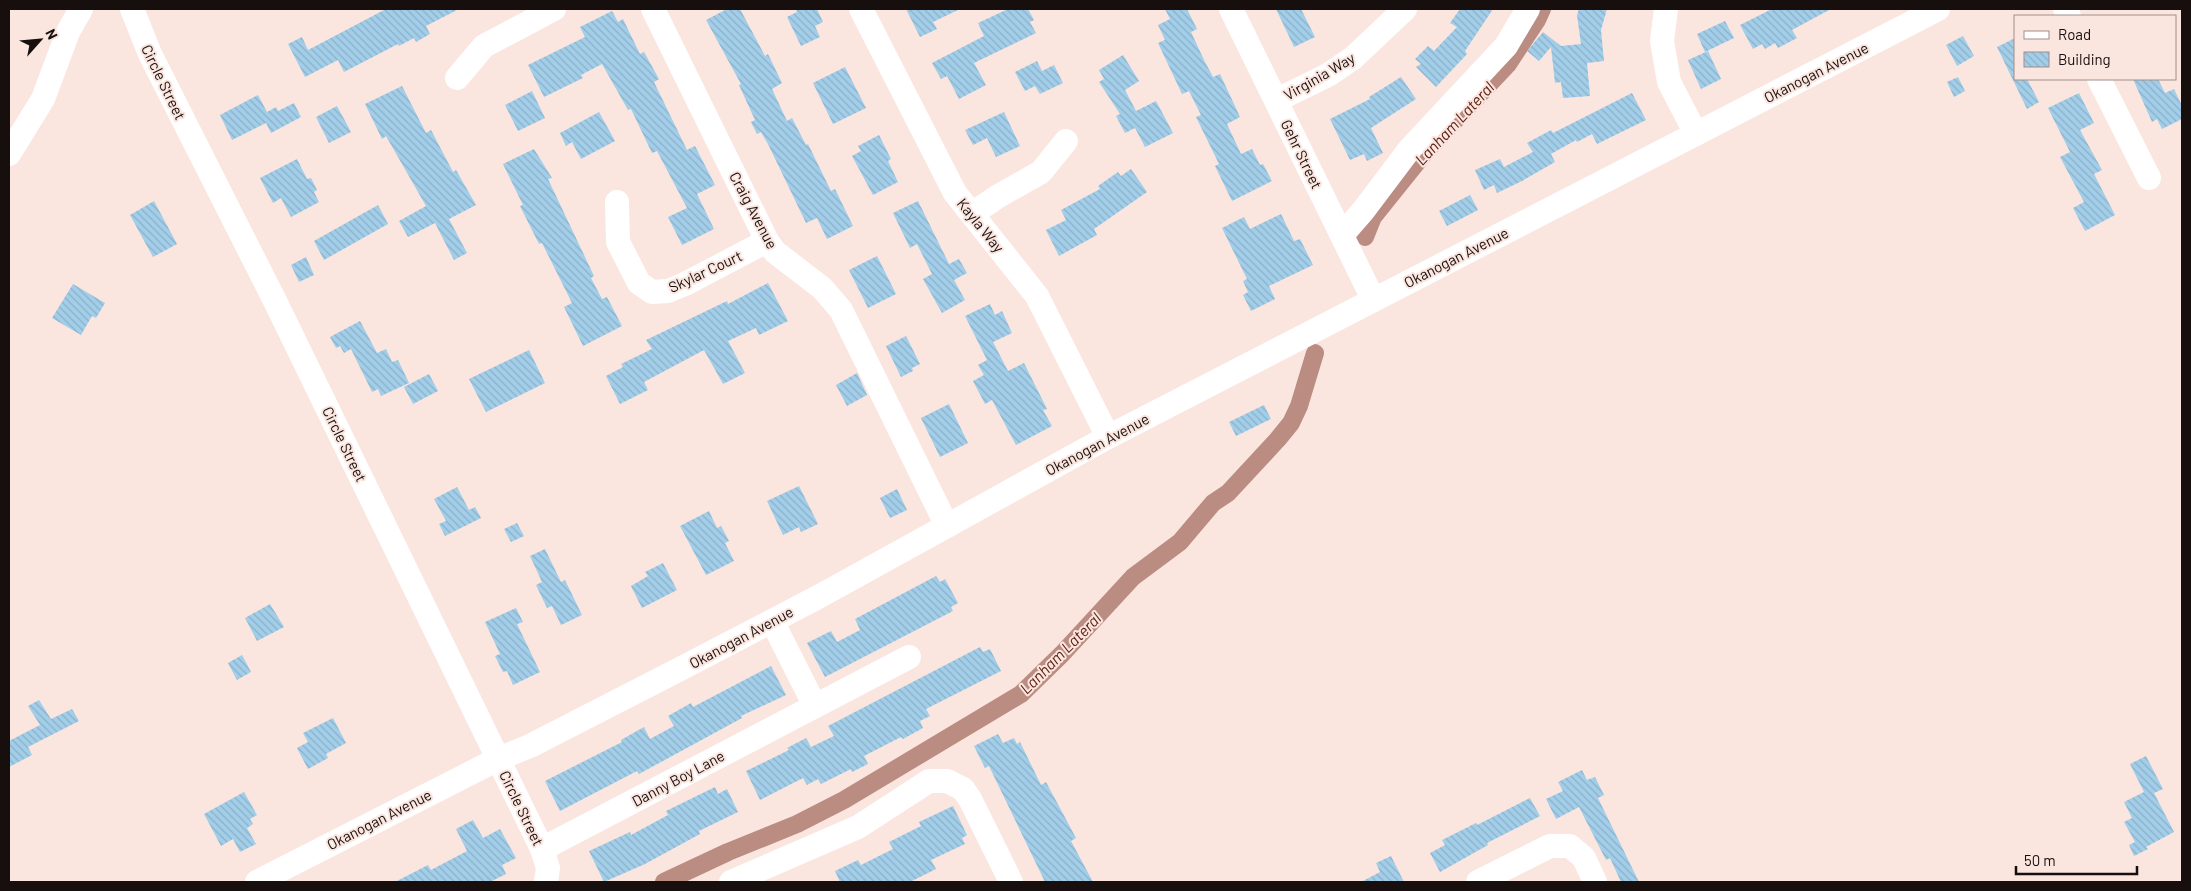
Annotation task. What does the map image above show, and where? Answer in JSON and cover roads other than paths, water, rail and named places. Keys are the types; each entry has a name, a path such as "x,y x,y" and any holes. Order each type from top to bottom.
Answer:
{"street":[{"path":"9,154 43,99 68,32 82,9"},
{"name":"Circle Street","path":"132,9 150,54 276,303 542,849 548,868 546,882"},
{"path":"457,78 484,46 554,9"},
{"name":"Craig Avenue","path":"653,9 767,241 776,252 822,288 841,310 947,526"},
{"name":"Kayla Way","path":"862,9 955,193 1037,296 1108,437"},
{"name":"Gehr Street","path":"1231,9 1373,299"},
{"name":"Virginia Way","path":"1276,100 1328,75 1354,58 1405,9"},
{"path":"1342,235 1363,211 1409,150 1506,46 1528,9"},
{"path":"1666,9 1662,41 1669,82 1696,134"},
{"name":"Okanogan Avenue","path":"257,882 498,758 530,746 772,621 1108,437 1938,9"},
{"path":"2100,80 2149,178"},
{"path":"972,214 997,196 1041,172 1066,141"},
{"name":"Skylar Court","path":"617,202 618,242 639,282 652,292 668,291 684,284 767,241"},
{"path":"772,621 815,706"},
{"name":"Danny Boy Lane","path":"542,849 909,657"},
{"path":"731,882 858,827 929,781 947,782 963,789 1011,882"},
{"path":"1478,882 1550,846 1570,846 1584,858 1595,882"}],"waterway":[{"name":"Lanham Lateral","path":"1365,237 1373,217 1426,151 1508,64 1537,20 1542,9"},
{"name":"Lanham Lateral","path":"664,882 728,852 797,824 844,800 1021,694 1062,654 1133,577 1180,542 1213,503 1228,493 1278,439 1291,423 1299,406 1315,353"}]}
